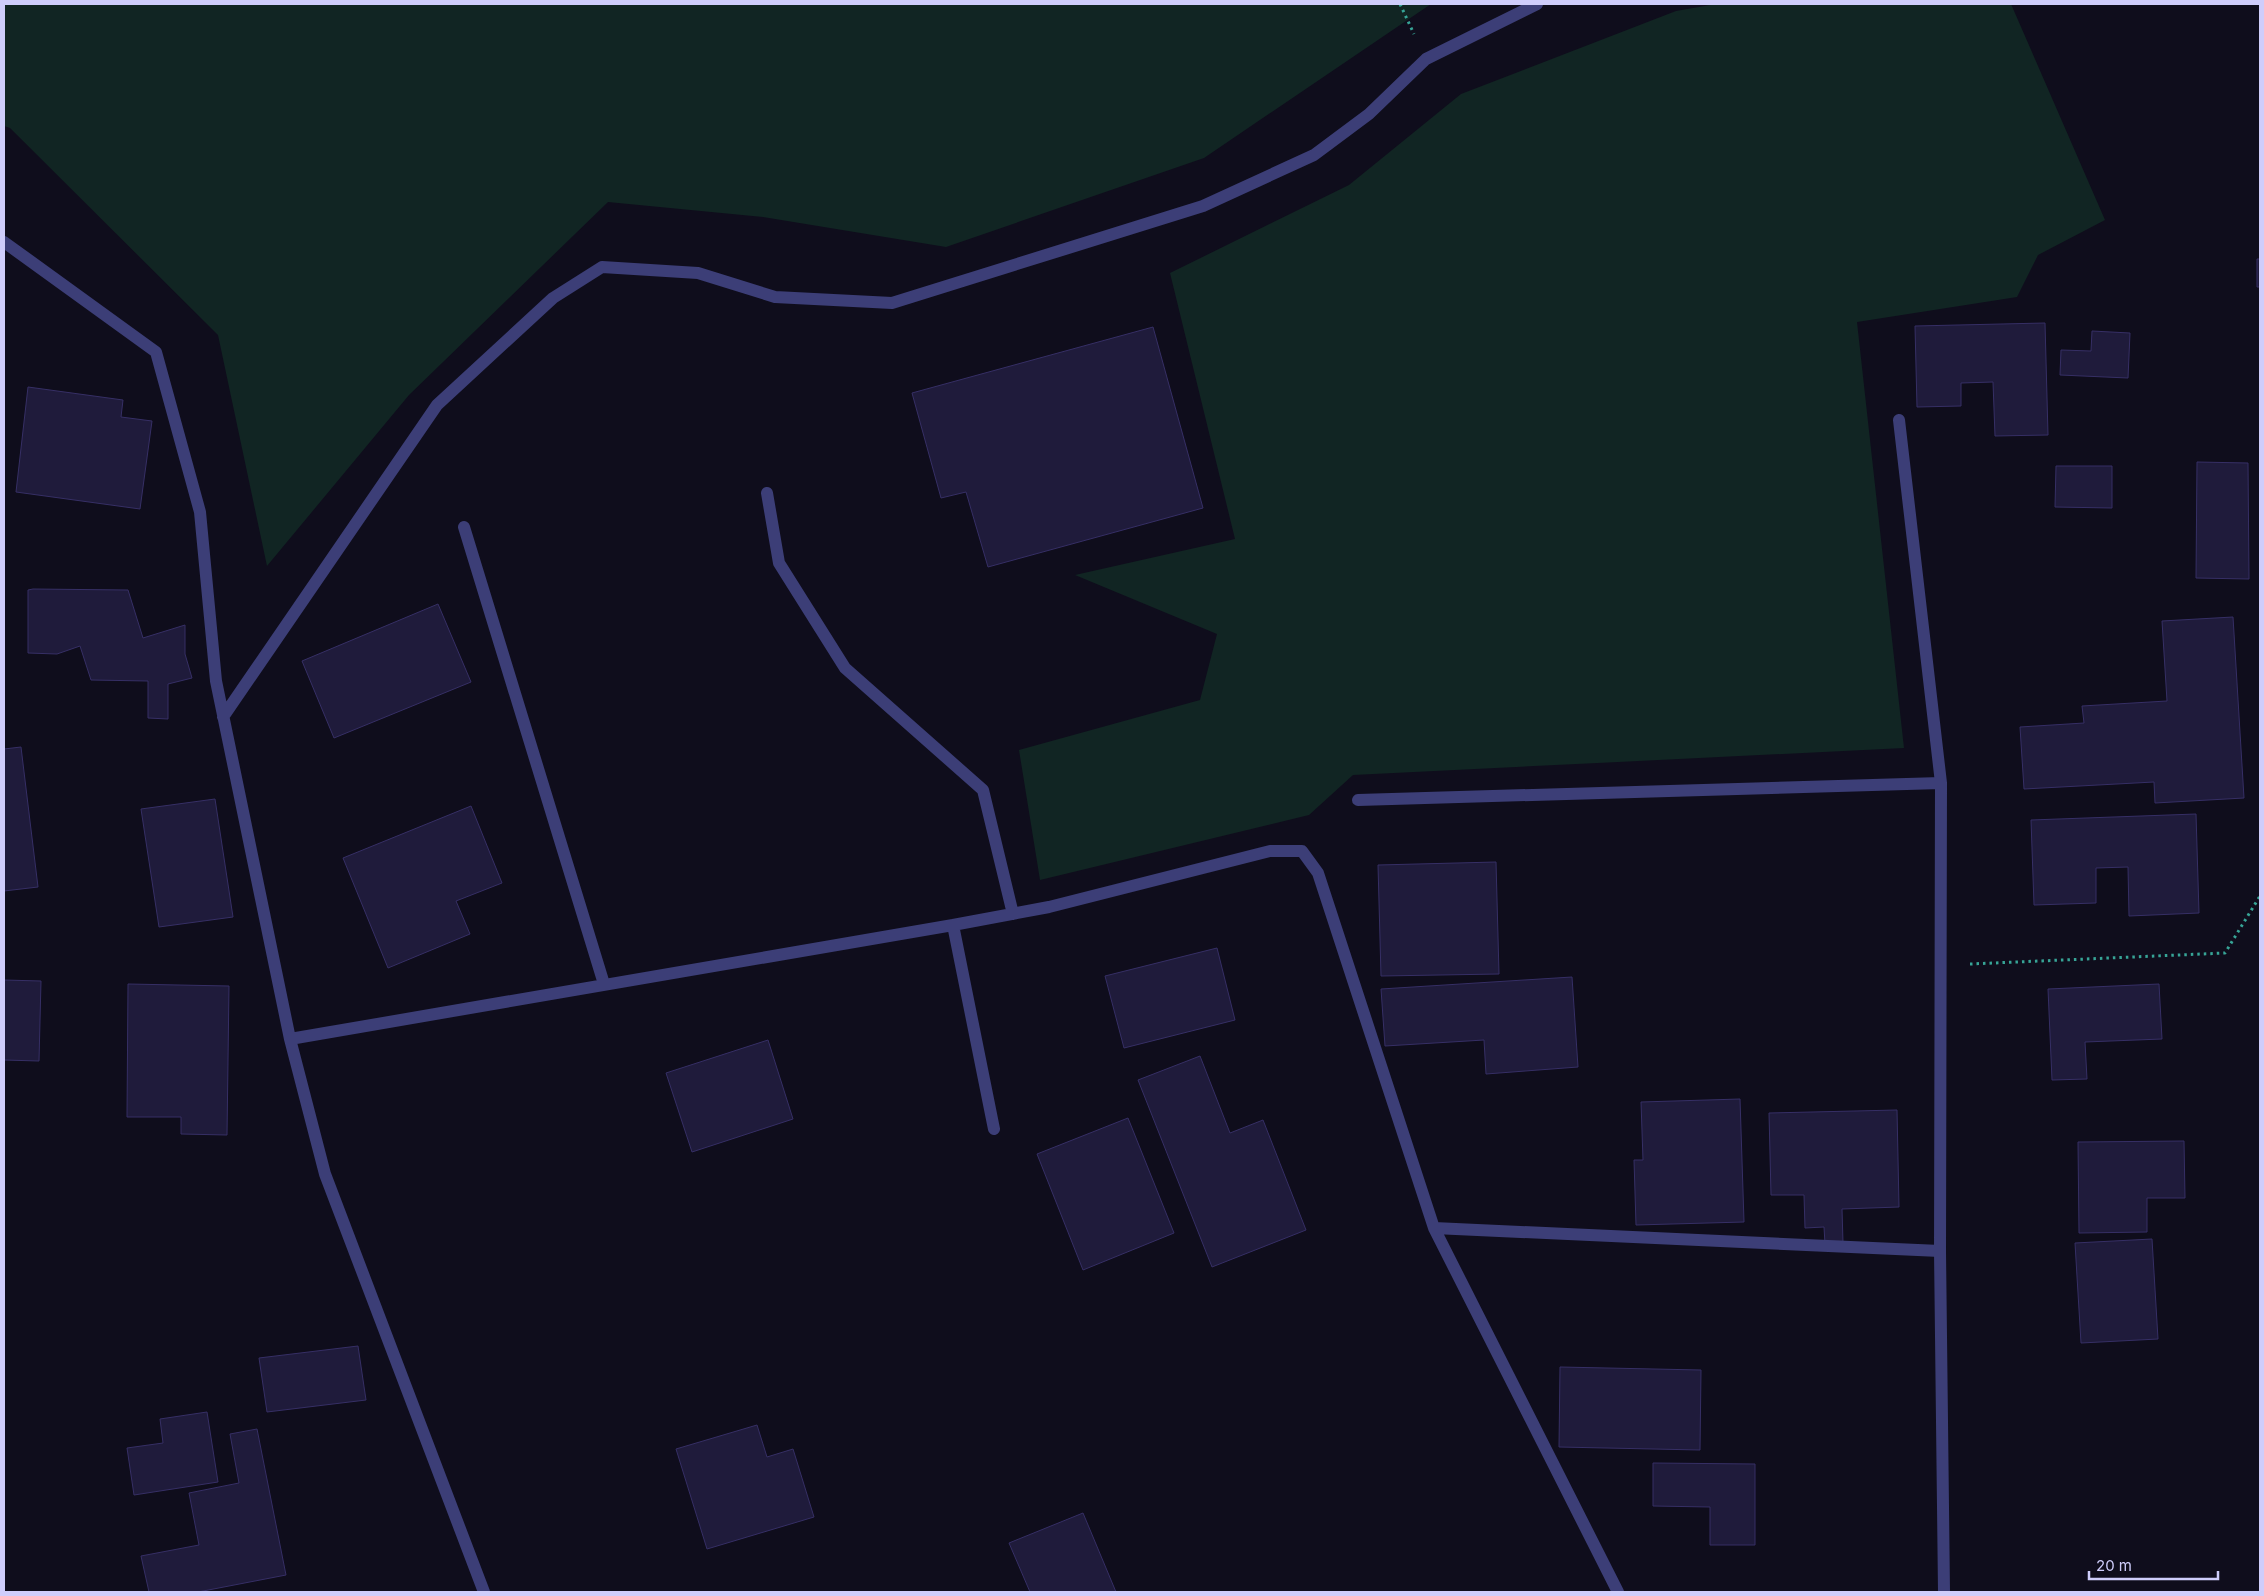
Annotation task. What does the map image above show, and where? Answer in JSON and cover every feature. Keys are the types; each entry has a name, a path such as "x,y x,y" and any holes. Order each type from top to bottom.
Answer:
{"street":[{"path":"223,717 437,405 553,298 602,267 698,273 775,297 892,303 1203,206 1314,155 1369,114 1426,59 1536,4"},
{"path":"4,242 156,352 200,512 216,681 290,1039 325,1174 484,1592"},
{"path":"1899,420 1941,784 1940,1251 1944,1592"},
{"path":"766,493 779,564 844,668 983,790 1013,914"},
{"path":"464,527 604,984"},
{"path":"1358,800 1941,784"},
{"path":"290,1039 1013,914 1050,907 1270,851 1302,851 1318,873 1434,1228 1618,1592"},
{"path":"953,925 994,1129"},
{"path":"1434,1228 1940,1251"}],"path":[{"path":"1941,965 2225,953 2260,896"}],"green space":[{"path":"4,4 1431,4 1204,158 946,247 763,217 608,202 409,395 267,566 218,335 10,128 4,126"},
{"path":"1716,4 2011,4 2105,220 2038,255 2017,297 1857,322 1904,748 1353,775 1309,815 1040,880 1019,750 1200,700 1217,634 1075,575 1235,539 1170,273 1349,185 1461,94 1676,11"}],"building":[{"path":"2257,259 2260,259 2260,287 2257,287"},
{"path":"2045,323 2048,435 1995,436 1993,382 1961,383 1961,406 1917,407 1915,326"},
{"path":"1153,327 1203,508 988,567 966,492 941,498 912,393"},
{"path":"2092,331 2130,333 2128,378 2060,375 2061,350 2091,351"},
{"path":"28,387 123,400 121,417 152,421 140,509 16,492"},
{"path":"2197,462 2248,463 2249,579 2196,578"},
{"path":"2056,466 2112,466 2112,508 2055,507"},
{"path":"28,590 128,590 143,638 185,625 185,654 192,678 168,684 168,719 148,718 148,681 91,680 80,646 57,654 28,653"},
{"path":"438,604 471,682 334,738 302,661"},
{"path":"2233,617 2244,798 2155,803 2154,782 2024,789 2020,727 2084,723 2082,706 2167,701 2162,621"},
{"path":"21,747 38,887 4,891 4,749"},
{"path":"215,799 233,917 159,927 141,809"},
{"path":"471,806 502,883 456,901 470,934 388,968 343,858"},
{"path":"2196,814 2199,913 2129,916 2128,867 2096,868 2096,903 2034,905 2031,820"},
{"path":"1496,862 1499,974 1381,976 1378,865"},
{"path":"1217,948 1235,1020 1124,1048 1105,976"},
{"path":"1572,977 1578,1067 1486,1074 1484,1040 1385,1046 1381,989"},
{"path":"4,980 41,981 39,1061 4,1060"},
{"path":"128,984 229,986 227,1135 181,1134 181,1117 127,1117"},
{"path":"2159,984 2162,1039 2085,1042 2087,1079 2052,1080 2048,989"},
{"path":"768,1040 793,1119 692,1152 666,1073"},
{"path":"1200,1056 1230,1133 1263,1120 1306,1230 1212,1267 1138,1080"},
{"path":"1740,1099 1744,1222 1636,1225 1634,1160 1643,1160 1641,1102"},
{"path":"1897,1110 1899,1207 1842,1209 1843,1243 1825,1244 1824,1227 1805,1228 1804,1195 1771,1195 1769,1113"},
{"path":"1128,1118 1174,1233 1083,1270 1037,1154"},
{"path":"2184,1141 2185,1198 2147,1198 2147,1232 2079,1233 2078,1142"},
{"path":"2152,1239 2158,1339 2081,1343 2075,1243"},
{"path":"358,1346 366,1400 267,1412 259,1358"},
{"path":"1560,1367 1701,1370 1700,1450 1559,1447"},
{"path":"207,1412 218,1482 134,1495 127,1448 163,1443 160,1419"},
{"path":"757,1425 767,1457 793,1449 814,1517 707,1549 676,1449"},
{"path":"257,1429 286,1575 198,1592 149,1592 141,1556 199,1545 189,1493 239,1483 230,1434"},
{"path":"1653,1463 1755,1464 1755,1545 1710,1545 1710,1507 1653,1506"},
{"path":"1083,1513 1116,1592 1030,1592 1009,1543"}]}
